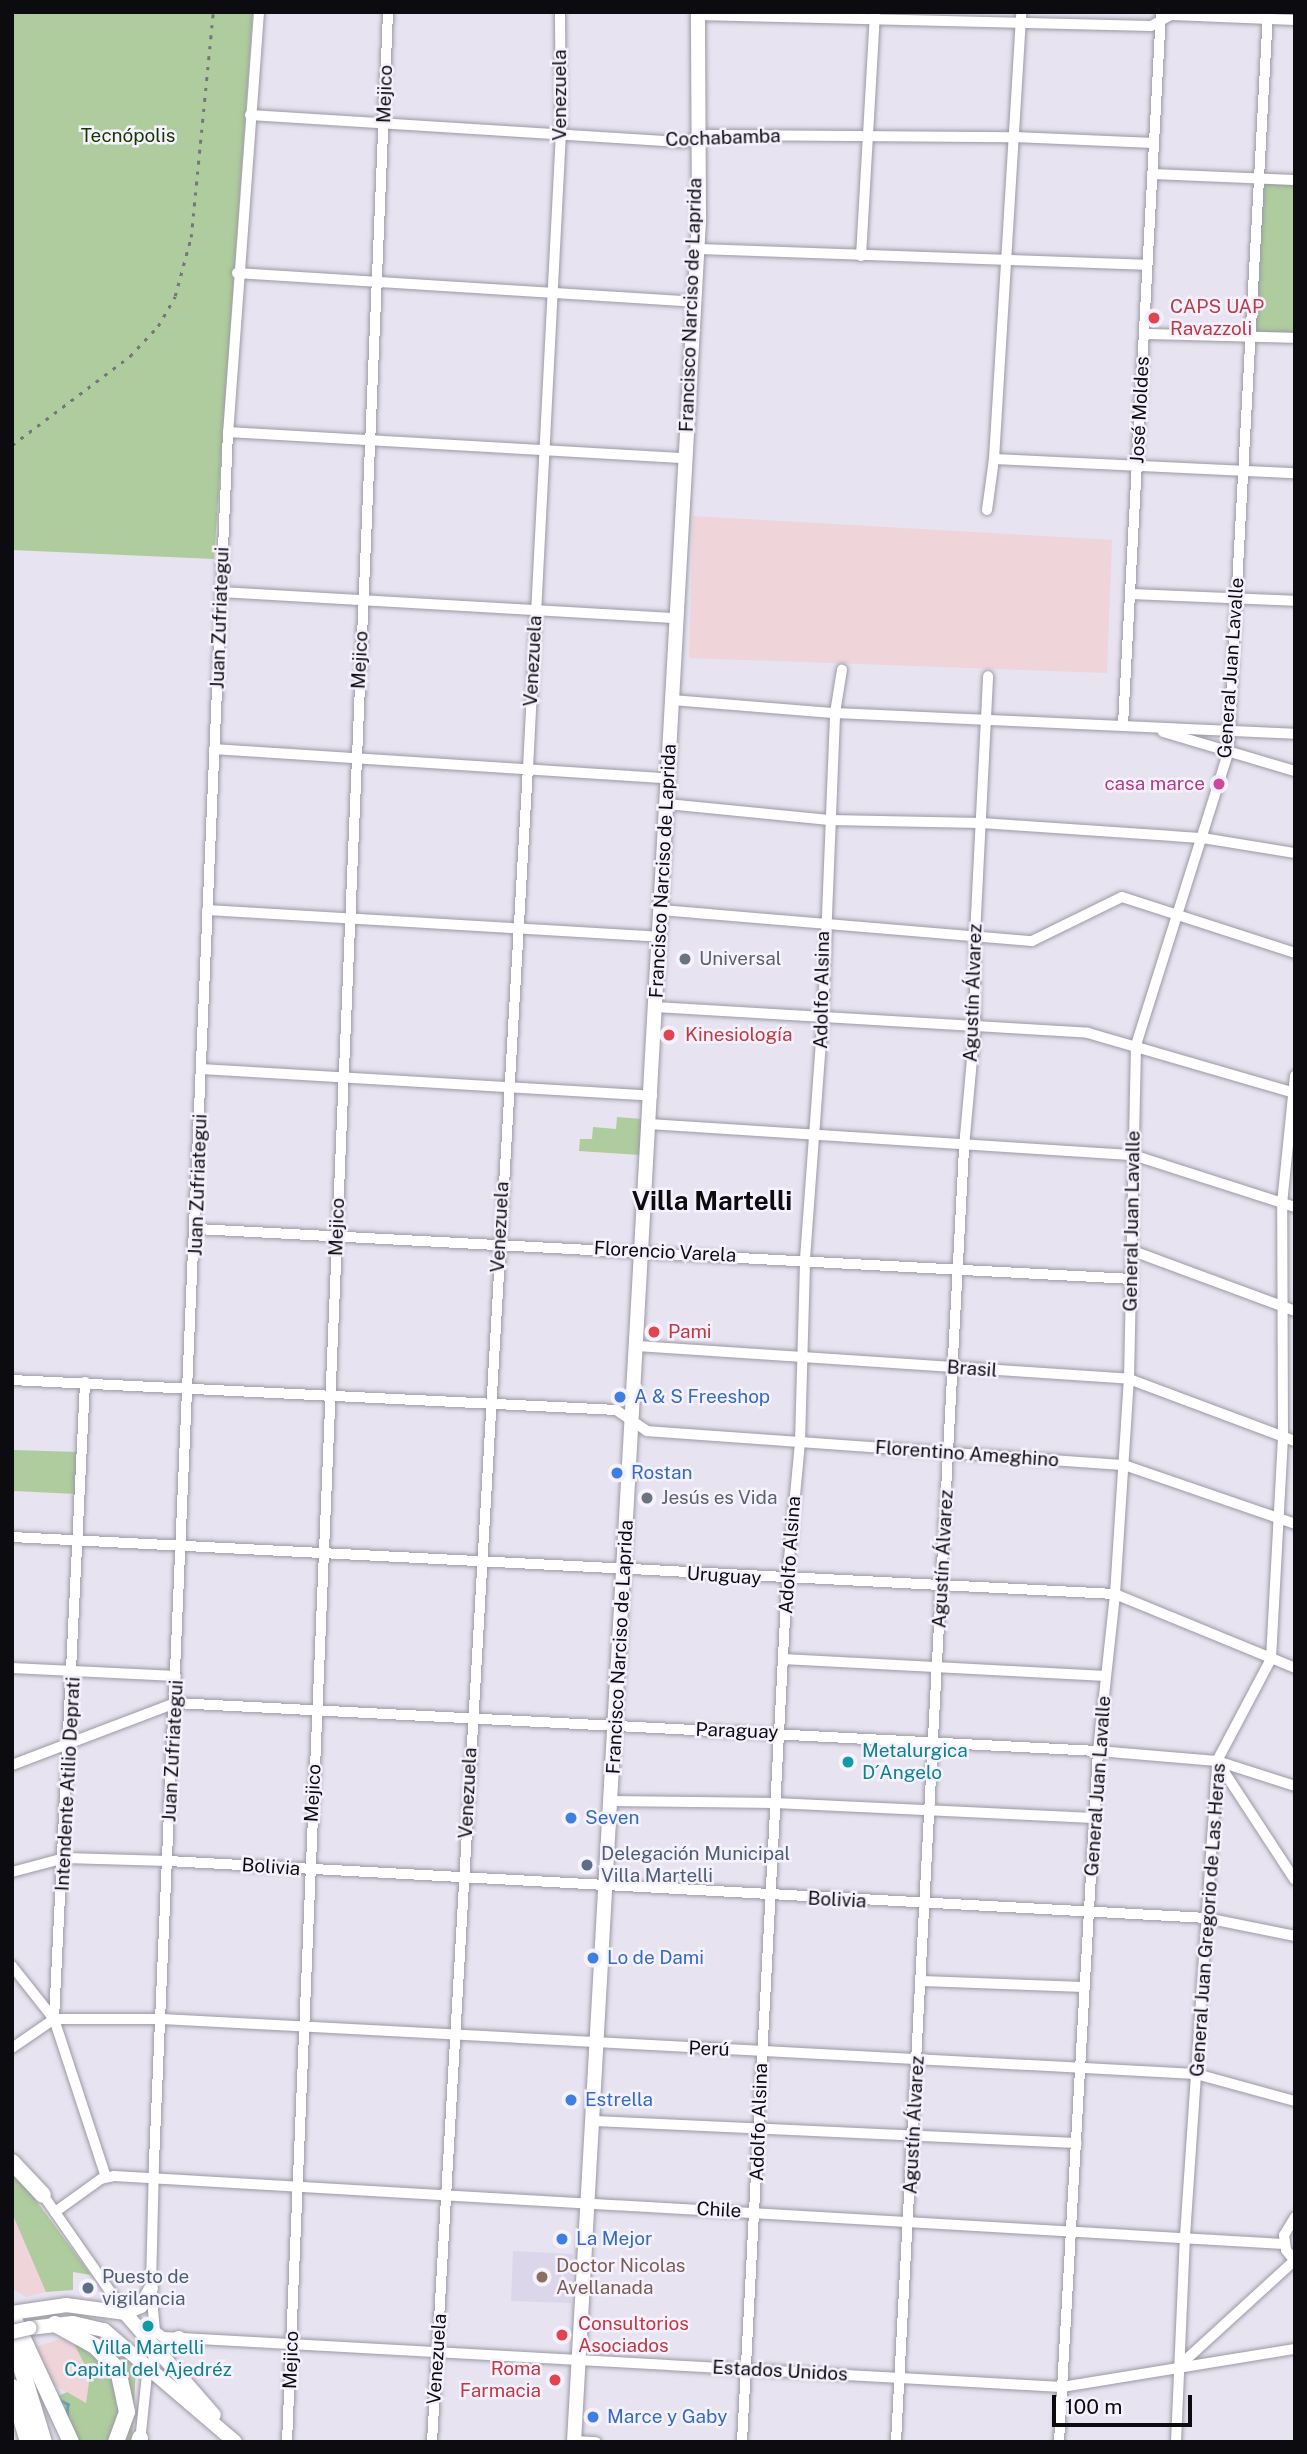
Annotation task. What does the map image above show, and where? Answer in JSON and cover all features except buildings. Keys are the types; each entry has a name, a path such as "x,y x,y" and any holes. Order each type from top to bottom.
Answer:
{"highway":[{"path":"12,2162 43,2195"},
{"path":"17,2313 59,2423 71,2442"},
{"path":"55,2324 95,2346 118,2370 127,2412 116,2442"},
{"path":"12,2334 44,2442"},
{"path":"12,2387 28,2442"},
{"path":"59,2423 62,2442"}],"main road":[{"name":"Francisco Narciso de Laprida","path":"574,2441 638,1346 697,249 698,14"},
{"path":"17,2313 66,2305 125,2313 141,2306 151,2289"},
{"path":"125,2313 148,2364"},
{"path":"125,2313 161,2350 234,2442"},
{"path":"12,2334 55,2324 81,2323 161,2350"},
{"path":"104,2330 148,2364 234,2442"},
{"path":"148,2364 161,2350 179,2338"}],"street":[{"name":"Juan Zufriategui","path":"179,2338 163,2337 155,2331 151,2289 154,2178 197,1229 207,910 228,432 237,273 258,12"},
{"name":"Mejico","path":"287,2442 309,1870 338,1236 340,1076 388,12"},
{"name":"Venezuela","path":"432,2442 528,768 561,132 560,12"},
{"path":"698,14 1021,18 1151,26 1161,16 1171,15 1268,16 1295,20"},
{"path":"861,256 875,16"},
{"name":"José Moldes","path":"1123,725 1161,16"},
{"name":"General Juan Lavalle","path":"1059,2442 1098,1751 1115,1594 1129,1378 1136,1045 1180,917 1228,753 1268,16"},
{"path":"987,510 994,459 1021,18"},
{"name":"Cochabamba","path":"250,115 696,139 709,135 1014,137 1154,143"},
{"path":"1152,174 1295,180"},
{"path":"697,249 1147,265"},
{"path":"237,273 693,302"},
{"path":"1144,334 1295,338"},
{"path":"228,432 684,458"},
{"path":"994,459 1295,473"},
{"path":"221,592 676,618"},
{"path":"1130,594 1295,601"},
{"name":"Adolfo Alsina","path":"742,2442 787,1580 800,1442 805,1259 823,1016 823,925 835,713 842,670"},
{"name":"Agustín Álvarez","path":"896,2442 964,1147 975,1025 975,935 988,676"},
{"path":"672,700 835,713 1295,734"},
{"path":"1151,728 1295,771"},
{"path":"214,749 668,778"},
{"path":"667,804 829,820 981,823 1203,838 1295,853"},
{"path":"661,910 1032,941 1122,897 1295,953"},
{"path":"207,910 659,937"},
{"path":"656,1007 1088,1033 1292,1093"},
{"path":"202,1069 652,1096"},
{"name":"General Juan Gregorio de Las Heras","path":"1176,2442 1185,2236 1217,1761 1271,1659 1290,1310 1282,1203 1295,1076"},
{"path":"650,1124 816,1133 964,1147 1133,1155 1295,1207"},
{"name":"Florencio Varela","path":"197,1229 805,1259 1132,1279"},
{"path":"1133,1251 1290,1310"},
{"name":"Brasil","path":"638,1346 802,1354 953,1368 1129,1378 1295,1441"},
{"path":"12,1380 616,1410 632,1422"},
{"name":"Intendente Atilio Deprati","path":"85,1382 65,1858 54,2019 106,2177"},
{"name":"Florentino Ameghino","path":"632,1422 647,1431 1124,1465 1295,1524"},
{"name":"Uruguay","path":"12,1537 482,1560 787,1580 1115,1594 1295,1668"},
{"path":"783,1659 1106,1676"},
{"path":"12,1668 176,1676"},
{"path":"12,1765 175,1703"},
{"name":"Paraguay","path":"175,1703 933,1739 1098,1751 1217,1761 1295,1786"},
{"path":"1217,1761 1295,1880"},
{"path":"612,1801 775,1804 1094,1818"},
{"name":"Bolivia","path":"12,1872 65,1858 168,1861 1089,1914 1206,1917 1295,1936"},
{"path":"12,1966 54,2019 12,2048"},
{"path":"921,1981 1085,1987"},
{"name":"Perú","path":"54,2019 162,2020 598,2045 917,2056 1080,2070 1196,2074 1295,2101"},
{"path":"594,2121 1076,2143"},
{"path":"12,2151 125,2313"},
{"path":"55,2212 106,2177"},
{"name":"Chile","path":"106,2177 1185,2236 1284,2244"},
{"path":"1179,2366 1295,2261 1284,2244 1287,2227 1295,2217"},
{"name":"Estados Unidos","path":"179,2338 1062,2387 1295,2349"},
{"path":"140,2440 148,2364"},
{"path":"574,2441 596,2442"}],"shaded area":[{"path":"693,516 1112,540 1107,673 689,658"},
{"path":"12,2213 32,2254 46,2292 26,2297 12,2289"},
{"name":"Doctor Nicolas Avellanada","path":"513,2251 573,2254 571,2303 511,2301"},
{"path":"62,2339 72,2340 90,2375 86,2403 45,2380 32,2348"}],"green space":[{"name":"Tecnópolis","path":"12,12 253,12 214,559 12,550"},
{"path":"1264,182 1295,184 1295,334 1253,332"},
{"path":"617,1117 642,1119 640,1155 579,1151 580,1139 592,1139 593,1127 616,1129"},
{"path":"13,1450 78,1452 76,1494 14,1491"},
{"path":"12,2168 91,2275 73,2272 73,2290 46,2292 12,2213"},
{"path":"94,2335 108,2341 136,2367 132,2442 124,2442 132,2401 128,2379"},
{"path":"72,2340 115,2374 122,2407 110,2442 75,2442 54,2398 67,2392 86,2403 90,2375"}],"waterway":[{"path":"60,2400 68,2404 67,2418"}],"railway":[{"path":"12,445 130,356 158,326 175,296 191,237 213,12"}],"place":[{"name":"CAPS UAP Ravazzoli","path":"1154,318"},
{"name":"casa marce","path":"1219,784"},
{"name":"Universal","path":"685,959"},
{"name":"Kinesiología","path":"669,1035"},
{"name":"Pami","path":"654,1332"},
{"name":"A & S Freeshop","path":"620,1397"},
{"name":"Rostan","path":"617,1473"},
{"name":"Jesús es Vida","path":"647,1498"},
{"name":"Metalurgica D´Angelo","path":"848,1762"},
{"name":"Seven","path":"571,1818"},
{"name":"Delegación Municipal Villa Martelli","path":"587,1865"},
{"name":"Lo de Dami","path":"593,1958"},
{"name":"Estrella","path":"571,2100"},
{"name":"La Mejor","path":"562,2239"},
{"name":"Doctor Nicolas Avellanada","path":"542,2277"},
{"name":"Puesto de vigilancia","path":"88,2288"},
{"name":"Villa Martelli Capital del Ajedréz","path":"148,2326"},
{"name":"Consultorios Asociados","path":"562,2335"},
{"name":"Roma Farmacia","path":"555,2380"},
{"name":"Marce y Gaby","path":"593,2417"}],"district":[{"name":"Villa Martelli","path":"712,1201"}]}
